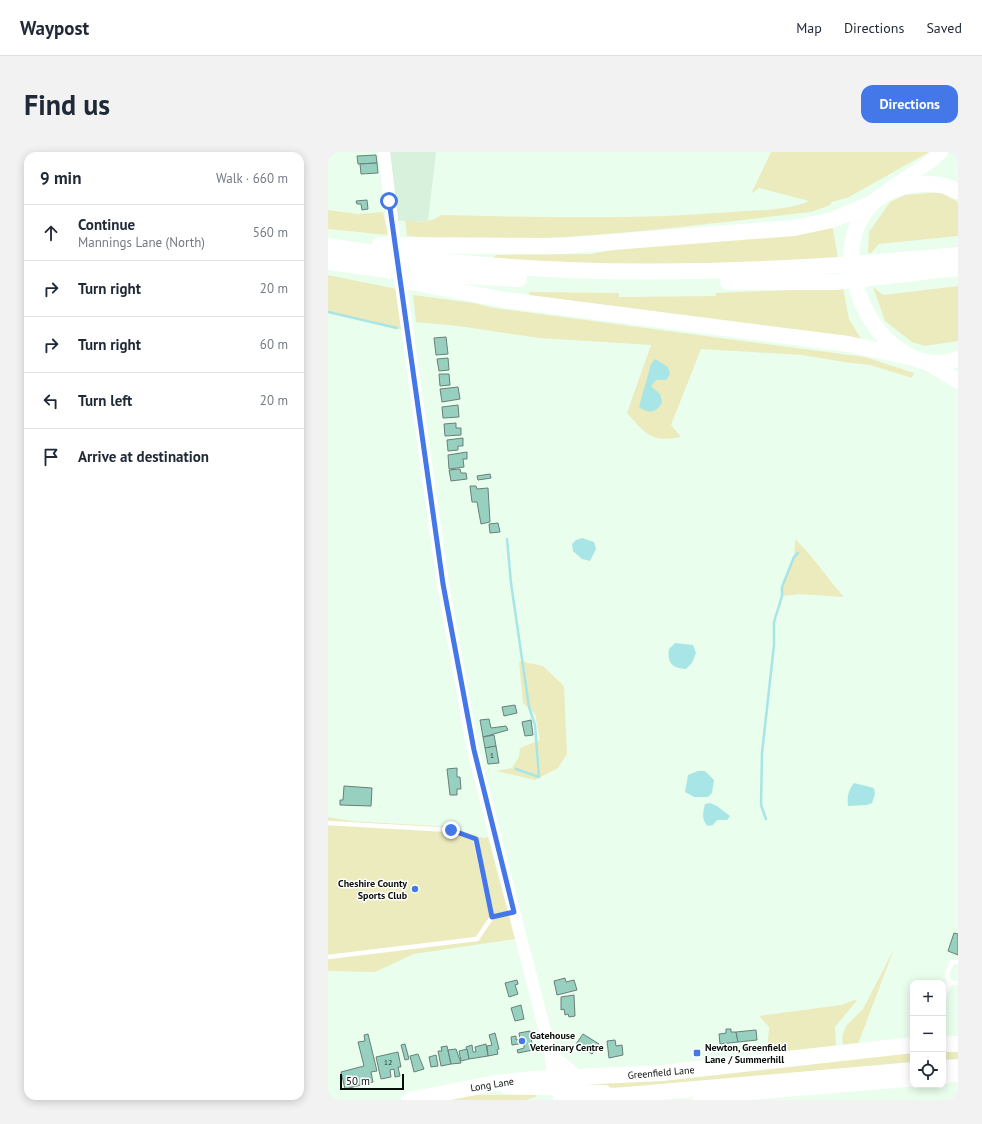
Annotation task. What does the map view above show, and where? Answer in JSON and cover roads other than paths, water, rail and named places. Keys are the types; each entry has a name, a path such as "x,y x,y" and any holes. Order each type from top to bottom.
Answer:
{"highway":[{"path":"406,251 561,246 794,228 832,220 893,190 923,183 938,184 958,191"},
{"path":"875,199 858,222 852,246 852,260 857,290 862,306 879,332 899,349 958,381"},
{"path":"328,246 345,248 398,267 505,300 848,344 920,360 943,363 958,359"},
{"path":"398,267 406,251"},
{"path":"406,251 523,269 619,272 835,274"},
{"path":"875,270 958,255"},
{"path":"328,262 376,269 398,267 593,282 835,274 875,270 958,268"},
{"path":"946,1044 958,1044"},
{"name":"Greenfield Lane","path":"556,1089 579,1078 662,1073 910,1045"},
{"path":"946,1068 958,1067"},
{"name":"Greenfield Lane","path":"569,1100 910,1070"},
{"name":"Long Lane","path":"409,1100 475,1087 533,1078 556,1089"}],"main road":[{"path":"875,199 930,162 941,152"}],"street":[{"path":"384,152 389,201 443,584 474,750 548,1043 556,1089 657,1093"},
{"path":"548,1043 558,1060 579,1078"},
{"path":"946,1079 958,1077"},
{"path":"697,1100 910,1082"}],"lane":[{"path":"328,823 451,830 476,839 492,917"},
{"path":"328,957 477,939 492,917 514,912"},
{"path":"946,992 949,984 946,974 952,962 958,962"},
{"path":"949,984 958,983"}],"water":[{"path":"655,359 668,367 670,374 666,380 656,380 651,386 660,394 662,402 655,410 646,411 639,407 651,364"},
{"path":"582,538 594,542 596,549 590,561 582,559 573,551 572,544 576,540"},
{"path":"675,643 693,645 696,653 692,663 686,669 674,666 670,661 669,649"},
{"path":"698,771 705,771 714,780 712,793 708,797 694,797 685,792 688,775"},
{"path":"854,783 874,788 875,794 872,803 867,805 848,806 848,794"},
{"path":"710,803 717,806 730,816 727,820 717,820 713,825 708,826 706,824 703,819 703,813 705,804"}],"waterway":[{"path":"328,312 397,328"},
{"path":"507,539 511,583 529,707 535,725 539,777 516,769"},
{"path":"766,819 761,805 762,753 774,645 774,622 782,596 782,587 794,557 798,553"}],"place":[{"name":"Cheshire County Sports Club","path":"415,889"},
{"name":"Gatehouse Veterinary Centre","path":"522,1041"},
{"name":"Newton, Greenfield Lane / Summerhill","path":"697,1053"}]}
